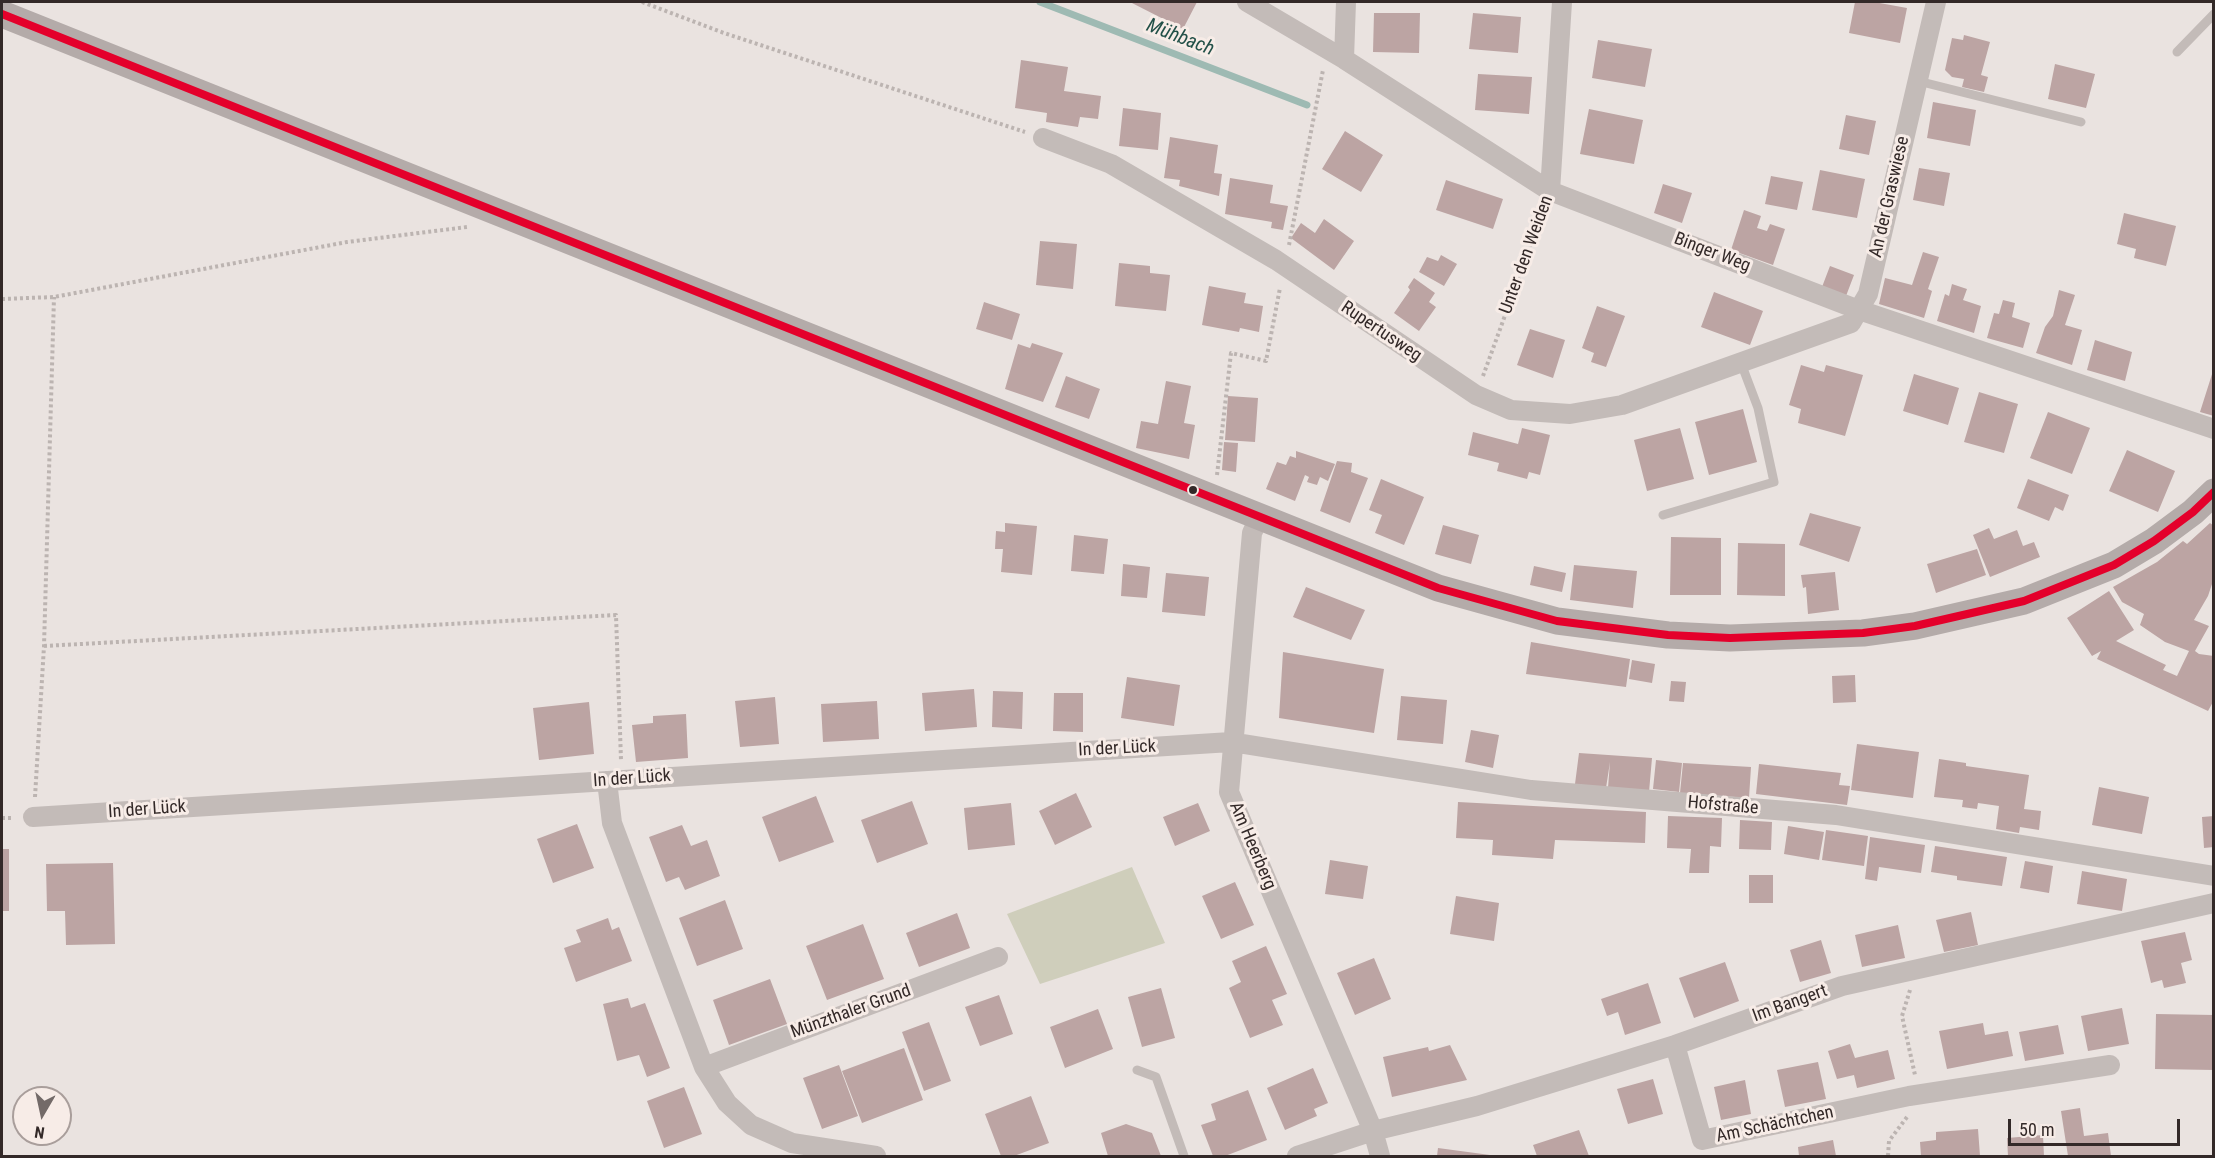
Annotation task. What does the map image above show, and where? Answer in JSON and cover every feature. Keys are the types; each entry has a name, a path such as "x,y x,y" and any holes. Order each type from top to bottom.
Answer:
{"main road":[{"path":"2,14 1438,588 1557,621 1668,635 1790,638 1863,633 1915,626 2024,601 2114,565 2154,541 2193,512 2214,492"}],"street":[{"name":"Binger Weg","path":"1247,2 1344,59 1550,190 1859,310 2214,429"},
{"path":"1344,59 1346,2"},
{"name":"Unter den Weiden","path":"1550,190 1562,2"},
{"name":"An der Graswiese","path":"1859,310 1868,294 1936,2"},
{"name":"Rupertusweg","path":"1043,138 1112,164 1276,260 1476,395 1511,410 1570,414 1622,405 1851,323 1859,310"},
{"name":"Am Heerberg","path":"1259,518 1252,532 1231,742 1229,792 1373,1131 1380,1156"},
{"name":"In der Lück","path":"33,817 1231,742"},
{"name":"Hofstraße","path":"1231,742 1531,790 1836,814 2214,876"},
{"path":"615,780 612,823 704,1066 728,1103 751,1125 792,1143 876,1156"},
{"name":"Im Bangert","path":"1373,1131 1478,1106 1676,1045 1842,986 2214,903"},
{"name":"Münzthaler Grund","path":"704,1066 998,957"},
{"name":"Am Schächtchen","path":"1676,1045 1702,1140 1909,1096 2110,1065"},
{"path":"1297,1156 1373,1131"}],"lane":[{"path":"2176,52 2214,14"},
{"path":"1916,81 2081,122"},
{"path":"1663,515 1774,482 1758,408 1741,363"},
{"path":"1137,1070 1156,1077 1184,1156"}],"path":[{"path":"642,2 724,33 1043,138"},
{"name":"Unter den Weiden","path":"1476,395 1550,190"},
{"path":"2,299 54,297 346,242 461,229 487,219 492,208"},
{"path":"33,817 44,646 54,297"},
{"path":"44,646 616,615 615,780"},
{"path":"1888,1156 1889,1141 1908,1117 1909,1096 1916,1080 1902,1016 1911,994 1907,971"}],"green space":[{"path":"1132,867 1165,943 1040,984 1007,914"}],"building":[{"path":"1130,2 1197,2 1183,29"},
{"path":"1855,2 1874,2 1907,8 1900,43 1849,33"},
{"path":"1374,13 1420,13 1419,53 1373,52"},
{"path":"1473,13 1521,17 1518,53 1469,49"},
{"path":"1964,35 1990,42 1981,75 1988,77 1984,92 1962,87 1964,79 1952,77 1945,70 1952,38 1963,40"},
{"path":"1598,40 1652,49 1645,87 1592,78"},
{"path":"1021,60 1068,67 1064,91 1101,96 1098,119 1080,117 1078,127 1046,122 1047,113 1015,108"},
{"path":"2055,64 2095,74 2086,108 2048,99"},
{"path":"1478,74 1532,77 1529,114 1475,110"},
{"path":"1933,102 1976,110 1970,146 1927,138"},
{"path":"1123,108 1161,113 1158,150 1119,146"},
{"path":"1589,109 1643,120 1634,164 1580,154"},
{"path":"1846,115 1876,121 1869,155 1839,149"},
{"path":"1345,131 1383,155 1361,192 1322,169"},
{"path":"1170,137 1218,145 1214,173 1222,174 1219,196 1179,186 1180,180 1164,178"},
{"path":"1919,168 1950,173 1944,206 1913,200"},
{"path":"1820,170 1865,179 1857,218 1812,210"},
{"path":"1771,176 1803,182 1797,210 1765,204"},
{"path":"1230,178 1273,185 1270,203 1288,206 1283,230 1271,228 1272,222 1225,214"},
{"path":"1446,180 1503,199 1493,229 1436,210"},
{"path":"1663,184 1692,193 1682,223 1654,213"},
{"path":"1744,210 1761,216 1757,228 1767,231 1770,224 1785,229 1773,265 1731,250"},
{"path":"2124,213 2176,226 2166,266 2134,258 2136,249 2117,244"},
{"path":"1324,219 1354,241 1334,270 1291,238 1301,223 1315,233"},
{"path":"1040,241 1077,244 1073,289 1036,285"},
{"path":"1923,252 1939,257 1928,289 1932,291 1924,318 1879,304 1885,278 1912,285"},
{"path":"1441,255 1457,264 1444,286 1419,272 1427,257 1438,261"},
{"path":"1119,263 1150,266 1150,273 1170,275 1166,311 1115,306"},
{"path":"1830,266 1854,275 1846,296 1822,287"},
{"path":"1414,278 1435,293 1429,302 1436,307 1419,331 1394,313 1410,290 1408,287"},
{"path":"1952,284 1967,289 1963,300 1981,306 1974,333 1937,321 1945,294 1949,296"},
{"path":"1209,286 1246,293 1244,303 1263,306 1259,332 1240,328 1239,332 1202,325"},
{"path":"2059,290 2075,295 2065,325 2082,330 2072,365 2036,353 2045,327 2053,316"},
{"path":"1714,292 1763,311 1750,345 1701,327"},
{"path":"2003,300 2015,303 2012,317 2030,323 2023,348 1987,338 1994,313 1999,314"},
{"path":"984,302 1020,314 1012,340 976,329"},
{"path":"1597,306 1625,316 1606,367 1591,362 1594,353 1582,348"},
{"path":"1530,329 1565,340 1553,378 1517,365"},
{"path":"2095,340 2132,352 2125,381 2087,370"},
{"path":"1032,343 1063,353 1043,402 1005,389 1018,344 1030,348"},
{"path":"1801,365 1824,372 1826,365 1863,375 1845,436 1798,423 1801,409 1789,405"},
{"path":"2214,371 2214,416 2200,412"},
{"path":"1914,374 1959,388 1948,425 1903,411"},
{"path":"1066,376 1100,389 1089,419 1055,407"},
{"path":"1166,381 1191,386 1184,423 1195,425 1189,459 1136,448 1141,421 1158,424"},
{"path":"1979,392 2018,404 2004,453 1964,442"},
{"path":"1228,396 1258,398 1255,442 1225,440"},
{"path":"1743,409 1757,462 1709,475 1695,422"},
{"path":"2048,412 2090,428 2072,474 2030,458"},
{"path":"1522,428 1550,435 1540,475 1529,472 1527,479 1497,471 1499,463 1468,455 1473,432 1518,444"},
{"path":"1680,428 1694,479 1647,491 1634,440"},
{"path":"1224,442 1238,443 1236,472 1222,470"},
{"path":"2127,450 2175,471 2158,512 2109,491"},
{"path":"1296,451 1335,464 1328,481 1320,477 1317,485 1307,482 1309,477 1305,475 1295,501 1266,489 1277,462 1286,465 1290,456 1296,458"},
{"path":"1337,461 1352,463 1351,472 1368,478 1350,523 1320,511"},
{"path":"1381,479 1424,497 1404,545 1375,533 1382,515 1369,510"},
{"path":"2028,479 2069,495 2063,511 2055,507 2049,521 2017,508"},
{"path":"1810,513 1861,527 1849,562 1799,545"},
{"path":"1005,523 1037,526 1032,575 1001,572 1003,549 995,549 996,531 1005,532"},
{"path":"2210,523 2214,526 2214,578 2208,596 2194,620 2209,626 2195,651 2199,654 2214,656 2214,700 2208,711 2097,659 2101,651 2092,656 2067,618 2109,591 2134,630 2116,641 2166,665 2163,670 2177,676 2189,651 2165,642 2140,625 2144,614 2122,602 2113,587 2157,562 2183,541 2187,544"},
{"path":"1443,525 1479,535 1471,564 1435,554"},
{"path":"1989,528 1994,539 2017,530 2023,546 2034,542 2040,557 1990,577 1973,535"},
{"path":"1074,535 1108,539 1104,574 1071,571"},
{"path":"1671,537 1721,538 1721,595 1670,595"},
{"path":"1738,543 1785,544 1785,596 1737,595"},
{"path":"1977,549 1986,575 1936,593 1927,564"},
{"path":"1123,564 1150,567 1147,598 1121,596"},
{"path":"1574,565 1637,571 1633,608 1570,600"},
{"path":"1534,566 1566,573 1562,592 1530,585"},
{"path":"1835,572 1839,610 1808,614 1806,587 1803,588 1801,575"},
{"path":"1166,573 1209,577 1205,616 1162,612"},
{"path":"1306,587 1365,610 1351,640 1293,617"},
{"path":"1531,642 1630,659 1626,687 1526,674"},
{"path":"1283,652 1384,669 1374,733 1279,718"},
{"path":"1632,660 1655,664 1652,683 1629,679"},
{"path":"1855,675 1856,702 1833,703 1832,676"},
{"path":"1127,677 1180,685 1174,726 1121,718"},
{"path":"1671,681 1686,682 1684,702 1669,701"},
{"path":"974,689 977,727 925,731 922,693"},
{"path":"993,691 1023,692 1022,729 992,727"},
{"path":"1054,693 1083,693 1083,732 1053,731"},
{"path":"1401,696 1447,700 1443,744 1397,740"},
{"path":"775,697 779,744 740,747 735,701"},
{"path":"877,701 879,739 823,742 821,704"},
{"path":"589,702 594,754 539,760 533,708"},
{"path":"686,714 688,758 636,762 632,725 653,723 653,716"},
{"path":"1471,730 1499,735 1493,768 1465,762"},
{"path":"1857,744 1919,752 1913,798 1851,790"},
{"path":"1579,753 1652,758 1649,792 1608,788 1610,762 1606,788 1575,784"},
{"path":"1939,759 1966,763 1966,766 2029,775 2024,809 2041,811 2039,830 2020,827 2019,833 1996,829 1999,806 1978,803 1977,809 1962,807 1963,800 1934,797"},
{"path":"1656,760 1682,763 1679,792 1653,789"},
{"path":"1683,763 1751,767 1749,798 1680,793"},
{"path":"1759,764 1841,773 1839,785 1850,786 1847,805 1756,794"},
{"path":"2099,787 2149,797 2142,834 2092,825"},
{"path":"1076,793 1092,827 1055,845 1039,811"},
{"path":"816,796 834,842 779,862 762,817"},
{"path":"912,801 928,844 877,863 861,820"},
{"path":"1458,802 1646,812 1645,843 1555,840 1553,859 1492,855 1493,840 1456,838"},
{"path":"1011,803 1015,845 968,850 964,808"},
{"path":"1198,803 1210,831 1175,846 1163,817"},
{"path":"1668,816 1722,818 1721,847 1710,846 1709,873 1689,873 1691,849 1667,848"},
{"path":"2214,816 2214,847 2204,848 2202,817"},
{"path":"1740,820 1772,822 1771,850 1739,849"},
{"path":"577,824 594,868 553,883 537,839"},
{"path":"682,825 691,846 707,840 720,876 685,890 679,877 666,882 649,837"},
{"path":"1788,826 1824,832 1819,860 1784,854"},
{"path":"1826,830 1868,836 1864,866 1822,860"},
{"path":"1870,837 1925,845 1921,873 1879,867 1877,881 1865,879"},
{"path":"1935,846 2007,857 2002,886 1957,880 1957,876 1931,872"},
{"path":"2,849 9,849 9,911 2,911"},
{"path":"1330,860 1368,866 1363,899 1325,894"},
{"path":"2025,861 2053,866 2049,893 2020,888"},
{"path":"113,863 115,944 66,945 65,911 47,911 46,864"},
{"path":"2082,871 2127,879 2122,911 2077,904"},
{"path":"1749,875 1773,875 1773,903 1749,903"},
{"path":"1235,882 1254,925 1221,939 1202,896"},
{"path":"1456,896 1499,903 1494,941 1450,934"},
{"path":"725,900 743,949 697,966 679,918"},
{"path":"1971,912 1978,945 1944,952 1936,920"},
{"path":"957,913 970,948 919,967 906,933"},
{"path":"608,918 612,930 619,927 632,961 576,982 564,948 581,942 576,930"},
{"path":"863,924 884,979 827,1000 806,946"},
{"path":"1898,925 1905,958 1862,967 1855,935"},
{"path":"2185,932 2192,960 2181,963 2186,983 2164,988 2162,980 2151,983 2141,941"},
{"path":"1821,940 1831,973 1800,982 1790,950"},
{"path":"1266,946 1287,994 1272,1000 1283,1025 1250,1038 1229,988 1241,982 1232,961"},
{"path":"1374,958 1391,999 1355,1015 1337,973"},
{"path":"1725,962 1739,1001 1694,1018 1679,978"},
{"path":"770,979 787,1024 729,1045 713,1000"},
{"path":"1648,983 1661,1023 1625,1035 1618,1012 1607,1016 1601,999"},
{"path":"1161,988 1175,1038 1142,1047 1128,997"},
{"path":"999,995 1013,1034 980,1046 965,1007"},
{"path":"628,998 631,1008 645,1003 670,1068 647,1077 639,1055 617,1061 603,1004"},
{"path":"2122,1008 2129,1044 2088,1051 2081,1016"},
{"path":"1098,1009 1113,1049 1065,1068 1050,1027"},
{"path":"2156,1014 2214,1015 2214,1070 2155,1069"},
{"path":"929,1022 951,1081 924,1091 902,1032"},
{"path":"1983,1023 1985,1035 2008,1031 2013,1056 1947,1069 1939,1031"},
{"path":"2058,1025 2064,1054 2025,1061 2019,1032"},
{"path":"1850,1044 1855,1058 1888,1050 1895,1079 1857,1088 1854,1075 1837,1079 1828,1051"},
{"path":"1450,1045 1467,1080 1392,1097 1383,1057 1428,1047 1429,1051"},
{"path":"904,1048 923,1100 862,1123 842,1071"},
{"path":"1818,1062 1826,1099 1785,1107 1777,1070"},
{"path":"839,1065 858,1116 822,1129 803,1078"},
{"path":"1313,1068 1328,1103 1314,1109 1317,1116 1285,1130 1267,1088"},
{"path":"1653,1079 1663,1114 1628,1124 1617,1089"},
{"path":"1745,1080 1751,1114 1721,1120 1714,1087"},
{"path":"684,1087 702,1134 664,1148 647,1101"},
{"path":"1248,1090 1267,1140 1225,1156 1213,1156 1201,1125 1216,1120 1211,1104"},
{"path":"1031,1096 1049,1143 1014,1156 1001,1156 985,1114"},
{"path":"2080,1108 2084,1136 2108,1133 2111,1156 2068,1156 2061,1111"},
{"path":"1126,1124 1152,1133 1161,1156 1108,1156 1101,1133"},
{"path":"1978,1129 1980,1156 1921,1156 1920,1142 1936,1140 1936,1132"},
{"path":"1579,1130 1589,1156 1537,1156 1533,1145"},
{"path":"2043,1135 2044,1156 2008,1156 2007,1138"},
{"path":"1833,1140 1836,1156 1799,1156 1798,1147"},
{"path":"1438,1148 1490,1155 1490,1156 1437,1156"}],"waterway":[{"name":"Mühbach","path":"1040,2 1307,105"}],"transit line":[{"path":"2,14 1438,588 1557,621 1668,635 1730,638 1863,633 1915,626 2024,601 2114,565 2154,541 2193,512 2214,492"}]}
